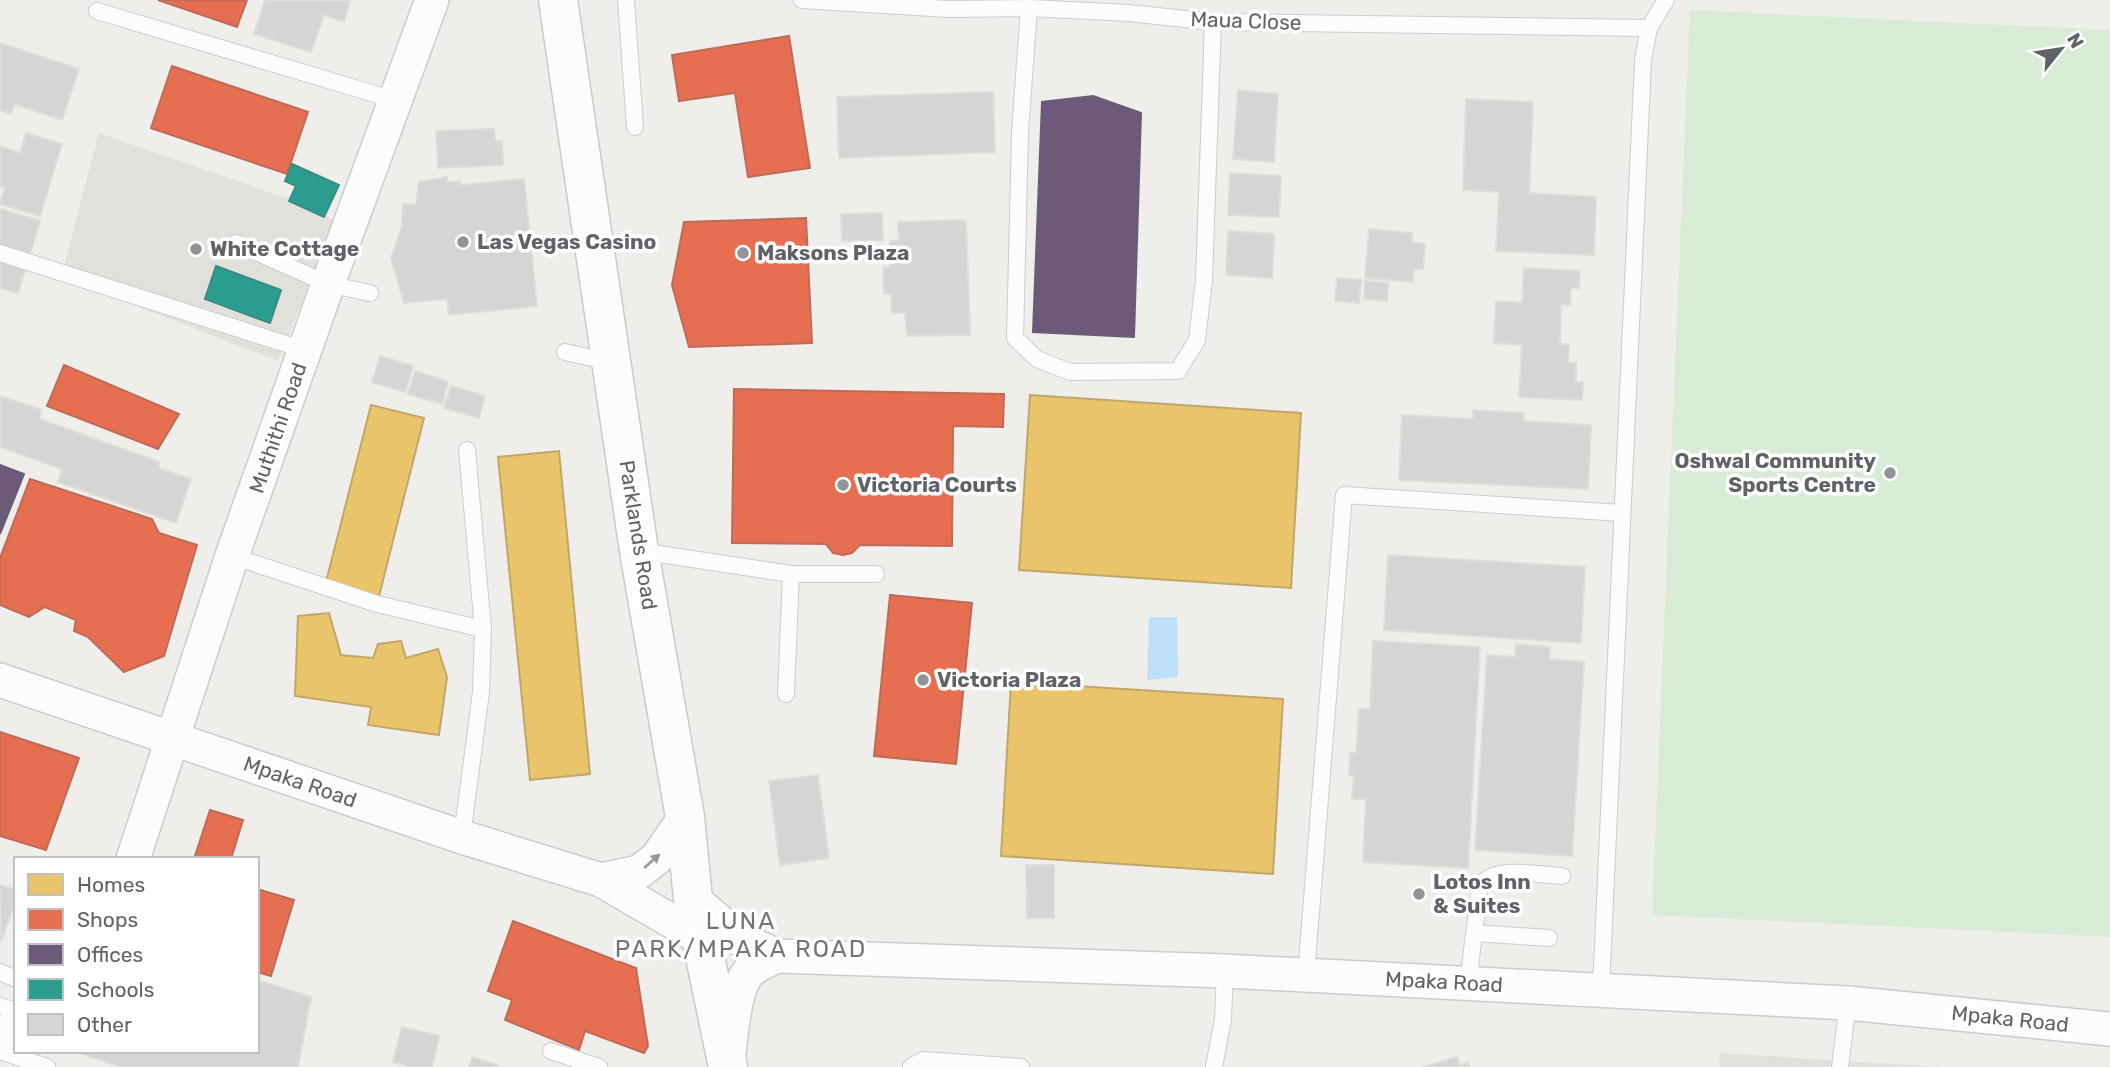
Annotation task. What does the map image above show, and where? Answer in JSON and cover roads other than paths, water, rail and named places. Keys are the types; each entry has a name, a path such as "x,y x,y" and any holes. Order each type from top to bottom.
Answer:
{"main road":[{"name":"Parklands Road","path":"558,0 639,551 685,817 699,937 728,1065"}],"street":[{"name":"Muthithi Road","path":"134,857 232,556 432,0"},
{"name":"Mpaka Road","path":"0,680 462,837 601,880 699,937"},
{"name":"Mpaka Road","path":"601,880 639,872 657,858 685,817"},
{"name":"Mpaka Road","path":"693,899 740,939 777,956 1225,971 1601,989 1848,1003 2110,1029"},
{"path":"728,1065 739,992 751,970 777,956"},
{"path":"0,1042 14,1025"}],"lane":[{"path":"626,0 635,127"},
{"name":"Maua Close","path":"802,0 948,9 1130,7 1213,22 1649,28"},
{"path":"1601,989 1643,60 1649,28 1666,0"},
{"path":"1029,8 1020,132 1015,338 1037,359 1070,372 1178,371 1196,340 1204,280 1213,22"},
{"path":"97,11 395,100"},
{"path":"236,243 328,284 370,293"},
{"path":"0,253 305,350"},
{"path":"565,352 611,363"},
{"path":"462,837 481,692 483,629 467,450"},
{"path":"1306,975 1344,495 1622,513"},
{"path":"639,551 790,574 876,574"},
{"path":"232,556 377,604 483,629"},
{"path":"786,694 790,574"},
{"path":"1468,983 1480,885 1486,877 1497,873 1562,876"},
{"path":"1475,933 1549,938"},
{"path":"1214,1067 1223,1019 1225,971"},
{"path":"1840,1067 1848,1003"},
{"path":"0,1051 47,1067"},
{"path":"551,1051 599,1067"},
{"path":"911,1067 923,1060 1021,1067"}],"water":[{"path":"1149,617 1177,617 1178,677 1147,680"}],"place":[{"name":"Las Vegas Casino","path":"463,242"},
{"name":"White Cottage","path":"196,249"},
{"name":"Maksons Plaza","path":"743,253"},
{"name":"Oshwal Community Sports Centre","path":"1890,473"},
{"name":"Victoria Courts","path":"843,485"},
{"name":"Victoria Plaza","path":"923,680"},
{"name":"Lotos Inn & Suites","path":"1419,894"}],"district":[{"name":"LUNA PARK/MPAKA ROAD","path":"741,935"}]}
